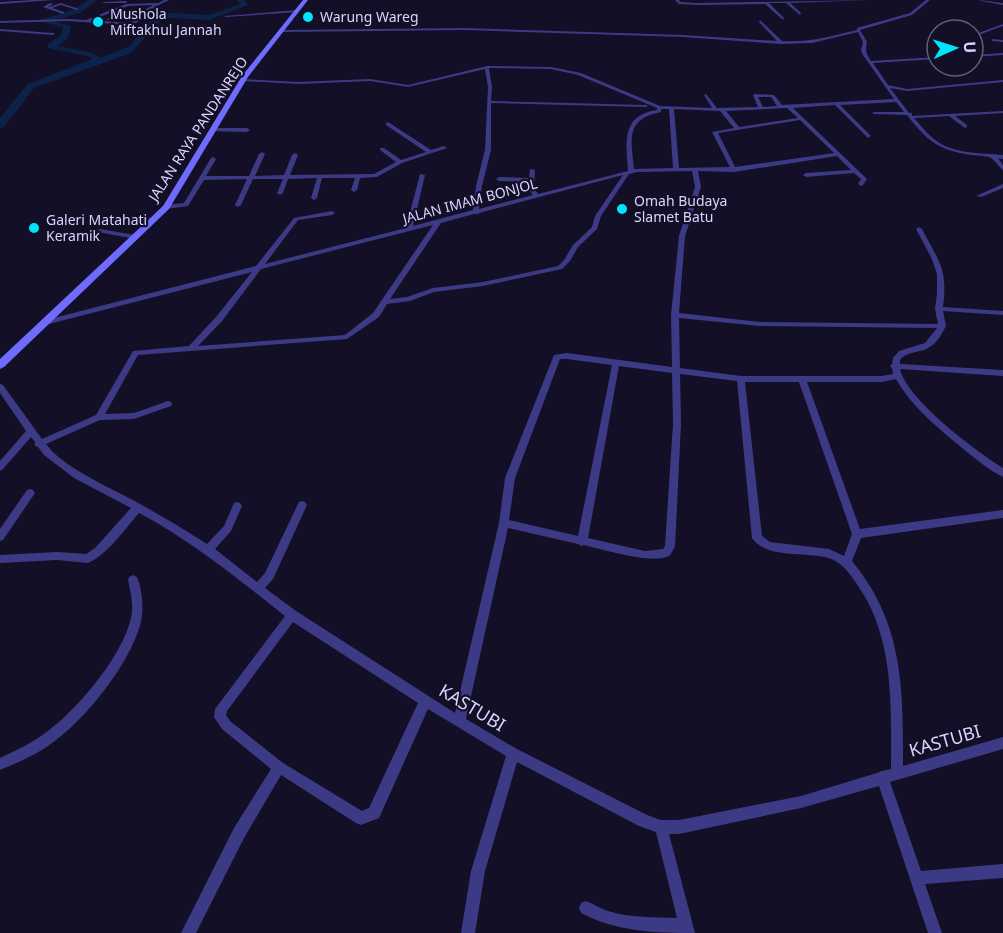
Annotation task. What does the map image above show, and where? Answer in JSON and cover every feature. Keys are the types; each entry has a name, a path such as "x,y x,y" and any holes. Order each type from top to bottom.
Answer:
{"main road":[{"name":"JALAN RAYA PANDANREJO","path":"0,365 166,207 245,77 306,0"}],"street":[{"path":"104,3 140,0"},
{"path":"98,24 118,15 147,10 167,0"},
{"path":"677,0 679,3 693,4 869,0"},
{"path":"283,31 465,29 683,36 781,43 812,42 858,32 861,28 911,14 928,0"},
{"path":"981,0 1003,4"},
{"path":"0,3 73,1"},
{"path":"63,13 44,7 59,2 77,9"},
{"path":"766,2 783,19"},
{"path":"786,2 800,14"},
{"path":"72,7 78,3"},
{"path":"82,22 128,5 161,4"},
{"path":"38,16 57,10"},
{"path":"1,22 59,21 98,24 134,22 147,10"},
{"path":"226,16 298,11"},
{"path":"760,21 781,43"},
{"path":"0,29 6,26 1,22"},
{"path":"985,31 1003,25"},
{"path":"0,29 53,34"},
{"path":"18,31 8,36 39,39"},
{"path":"858,32 864,42 863,51 871,64 890,86 897,100 915,116 927,136 939,146 1003,157"},
{"path":"993,40 1003,41"},
{"path":"985,55 1003,54"},
{"path":"871,64 925,59"},
{"path":"245,77 298,83 370,80 412,86 487,67 565,70 651,106"},
{"path":"476,213 479,186 488,150 490,87 487,67"},
{"path":"890,86 907,90 1003,81"},
{"path":"761,108 755,94 772,96 856,171 864,179 861,184"},
{"path":"706,95 715,110"},
{"path":"582,99 638,100"},
{"path":"489,102 722,110 897,100"},
{"path":"836,103 868,136"},
{"path":"385,302 408,299 433,290 483,284 560,268 567,261 575,246 595,228 598,216 629,172 628,145 631,127 643,114 659,111 659,107"},
{"path":"671,107 676,170"},
{"path":"722,110 737,128"},
{"path":"874,113 950,116 1003,112"},
{"path":"950,116 965,126"},
{"path":"734,170 715,134 721,130 800,119"},
{"path":"388,124 430,152"},
{"path":"214,130 247,130"},
{"path":"201,178 378,175 400,162 444,148"},
{"path":"382,149 400,162"},
{"path":"238,205 262,154"},
{"name":"JALAN IMAM BONJOL","path":"45,323 629,172 734,170 838,154"},
{"path":"280,193 295,155"},
{"path":"993,156 1003,168"},
{"path":"166,207 186,205 213,159"},
{"path":"532,170 530,180 536,196"},
{"path":"504,523 645,555 666,553 670,547 678,370 675,315 682,236 698,187 695,171"},
{"path":"806,175 856,171"},
{"path":"409,229 422,175"},
{"path":"314,198 320,176"},
{"path":"354,190 358,176"},
{"path":"499,179 530,180"},
{"path":"979,196 1003,186"},
{"path":"192,348 219,320 296,219 332,213"},
{"path":"99,417 136,352 342,339 372,320 438,222"},
{"path":"919,229 940,266 943,286 939,309 942,326 928,345 905,350 897,357 895,371 906,391 924,410 988,464 1003,473"},
{"path":"100,231 135,237"},
{"path":"939,309 1003,313"},
{"path":"675,315 760,324 942,326"},
{"path":"459,722 504,523 510,478 557,357 567,356 741,379 882,379 895,371 1003,373"},
{"path":"582,542 616,362"},
{"path":"741,379 757,538 768,546 779,549 829,553 847,562 860,577 872,600 895,665 897,773"},
{"path":"802,379 857,534 847,562"},
{"name":"KASTUBI","path":"0,387 38,444 77,475 172,526 208,550 292,615 459,722 595,797 661,827 679,827 801,802 1003,743"},
{"path":"38,444 99,417 124,418 168,404"},
{"path":"0,468 4,455 31,431"},
{"path":"0,537 30,493"},
{"path":"258,589 269,576 302,505"},
{"path":"208,550 228,528 237,506"},
{"path":"0,559 57,556 88,559 137,508"},
{"path":"857,534 1003,514"},
{"path":"0,764 52,736 74,718 114,665 134,627 138,614 133,580"},
{"path":"292,615 220,713 226,725 279,767 361,818 369,817 374,813 425,701"},
{"path":"468,933 478,871 513,753"},
{"path":"188,933 239,833 279,767"},
{"path":"882,777 935,933"},
{"path":"586,908 596,914 628,924 687,929 661,827"},
{"path":"916,878 1003,871"}],"waterway":[{"path":"93,0 77,11 42,21 67,26 65,36 51,46 96,57 94,62"},
{"path":"94,62 117,56 133,48 150,25 162,17 172,15 209,17 244,5 240,0"},
{"path":"0,125 31,86 94,62"}],"place":[{"name":"Warung Wareg","path":"308,17"},
{"name":"Mushola Miftakhul Jannah","path":"98,22"},
{"name":"Omah Budaya Slamet Batu","path":"622,209"},
{"name":"Galeri Matahati Keramik","path":"34,228"}]}
